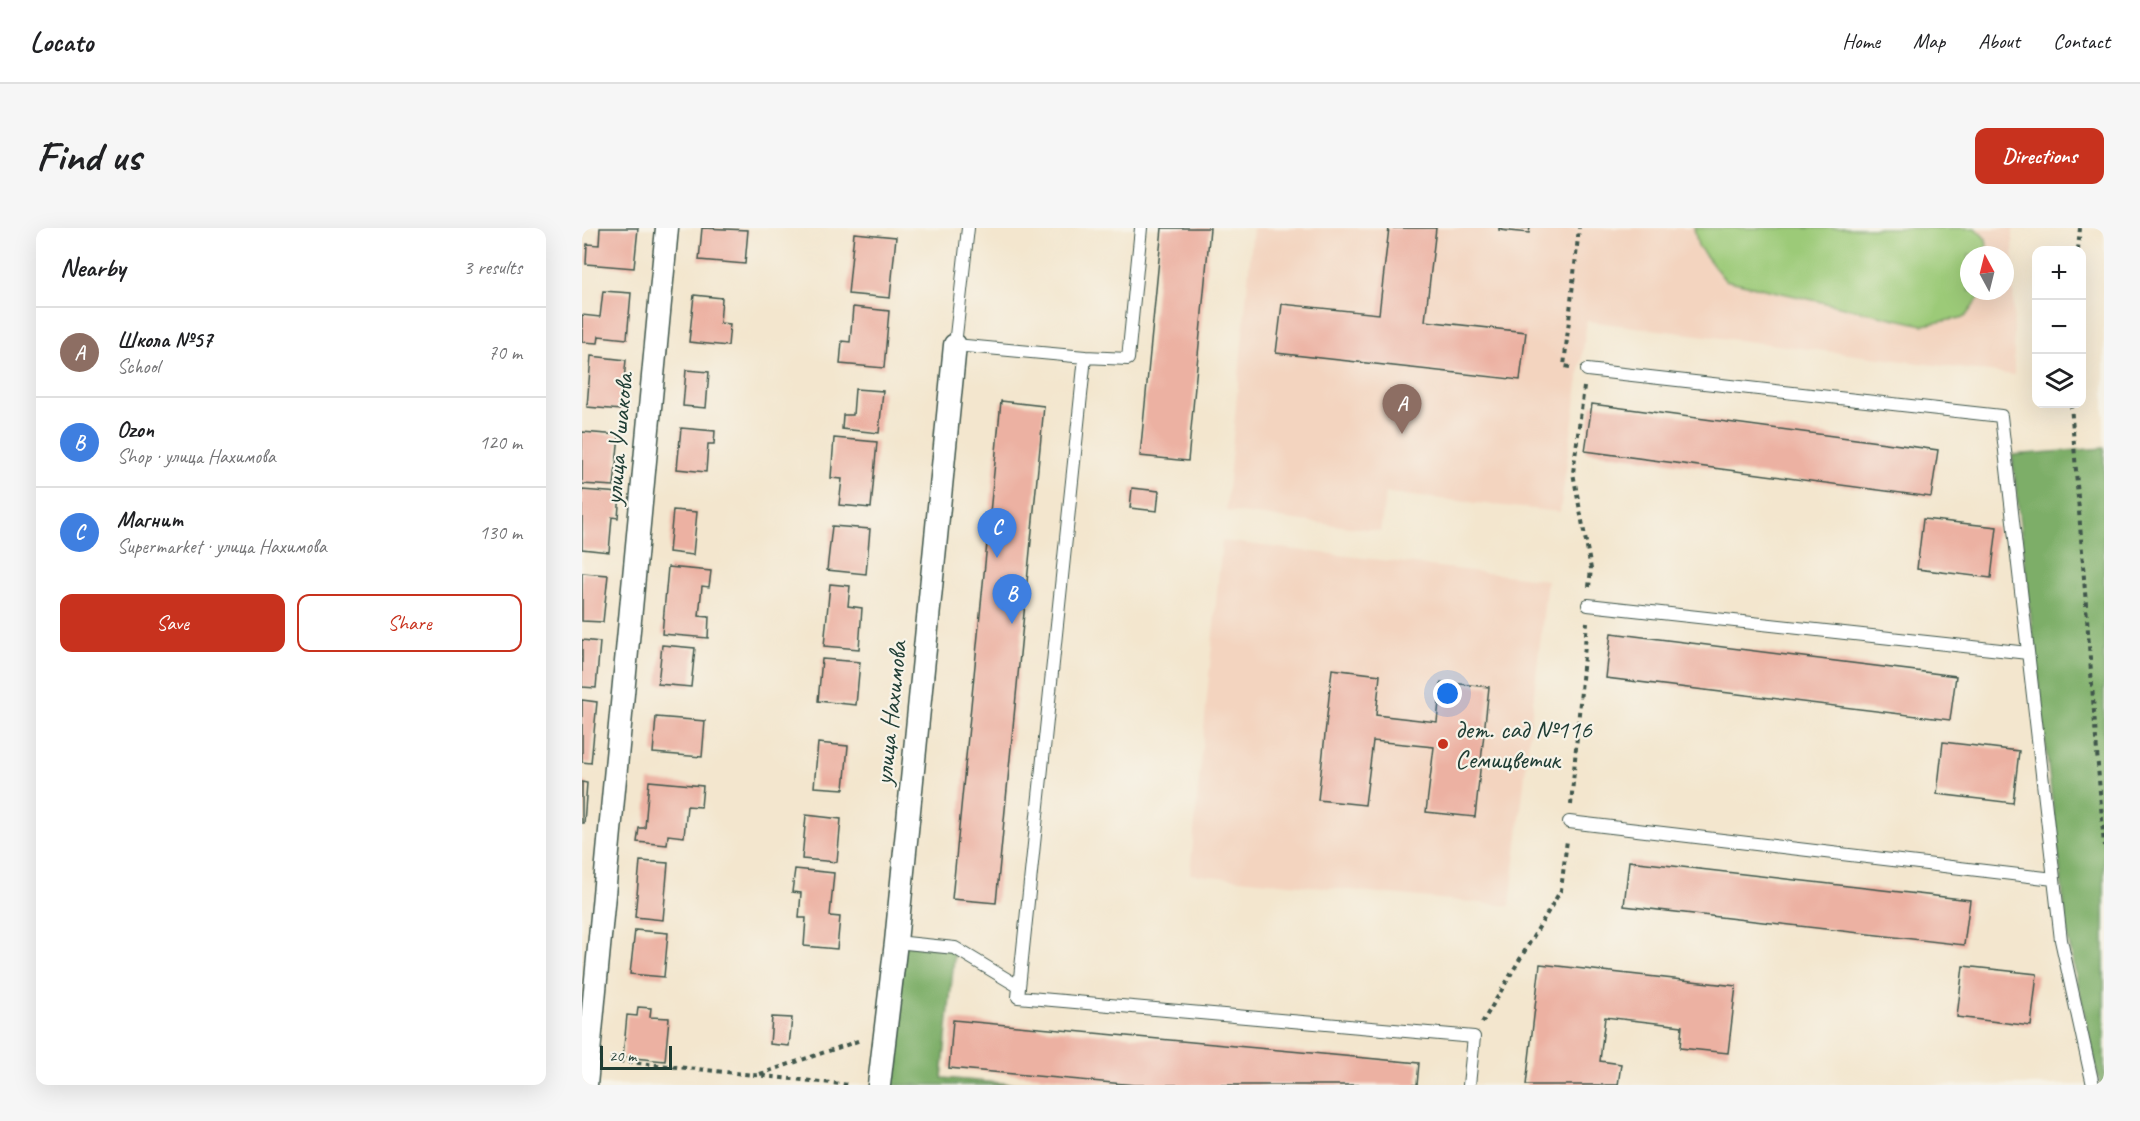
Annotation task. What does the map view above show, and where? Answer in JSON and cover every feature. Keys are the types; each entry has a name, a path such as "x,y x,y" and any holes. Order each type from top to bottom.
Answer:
{"street":[{"name":"улица Ушакова","path":"586,1085 667,228"},
{"name":"улица Нахимова","path":"879,1085 896,942 955,345"}],"lane":[{"path":"968,228 955,345 1085,357 1128,358 1141,228"},
{"path":"1085,357 1018,997 1474,1037 1469,1085"},
{"path":"1587,370 2001,416 2061,940 2093,1085"},
{"path":"1588,605 2028,652"},
{"path":"1569,822 2054,879"},
{"path":"896,942 955,948 1018,986"}],"path":[{"path":"1474,1037 1561,890 1591,569 1573,473 1587,370 1564,366 1579,228"},
{"path":"2078,246 2080,228"},
{"path":"2071,408 2104,846"},
{"path":"757,1076 886,1031"},
{"path":"589,1058 850,1085"}],"shaded area":[{"path":"1253,228 2013,228 2013,246 1960,246 1960,300 2013,300 2014,375 1587,321 1560,512 1386,493 1380,531 1226,511"},
{"path":"1222,541 1547,580 1510,906 1190,874"}],"green space":[{"path":"1694,228 1975,228 1986,239 1987,246 1960,246 1960,300 1977,300 1965,317 1923,325 1725,280 1698,246"},
{"path":"2104,448 2104,1085 2100,1085 2068,939 2012,455"},
{"path":"896,942 955,948 942,1078 1024,1085 879,1085"}],"building":[{"path":"600,228 638,228 634,268 586,264 587,244 599,245"},
{"path":"702,228 748,230 745,264 699,260"},
{"path":"1162,228 1210,228 1188,461 1140,456"},
{"path":"1389,228 1436,228 1425,321 1526,332 1520,380 1276,353 1282,304 1379,314"},
{"path":"1499,228 1530,228 1529,233 1499,230"},
{"path":"854,233 896,237 890,298 848,294"},
{"path":"603,291 631,293 627,339 599,336 598,343 582,342 582,315 600,317"},
{"path":"694,295 722,298 720,323 730,324 728,346 689,342"},
{"path":"853,307 889,311 884,368 840,364 842,341 850,342"},
{"path":"591,356 626,360 621,410 587,407"},
{"path":"686,370 709,372 706,408 683,406"},
{"path":"855,389 883,391 879,433 842,429 843,415 853,415"},
{"path":"1001,401 1044,406 996,903 952,899"},
{"path":"1592,404 1938,450 1931,497 1585,451"},
{"path":"681,428 715,431 714,444 708,444 706,472 677,469"},
{"path":"582,432 619,435 614,486 582,484"},
{"path":"834,438 877,442 871,508 839,505 842,479 831,478"},
{"path":"1132,488 1159,491 1157,511 1130,508"},
{"path":"582,490 620,493 618,518 612,517 609,552 582,549"},
{"path":"673,510 697,512 693,555 669,552"},
{"path":"1923,519 1997,527 1991,578 1917,569"},
{"path":"832,526 870,529 866,574 827,570"},
{"path":"668,567 711,571 709,587 702,586 699,616 709,617 708,638 662,634"},
{"path":"582,573 608,575 603,622 582,621"},
{"path":"830,584 850,586 848,606 862,608 859,649 824,646"},
{"path":"1611,633 1956,676 1950,720 1606,678"},
{"path":"582,640 600,642 596,688 582,687"},
{"path":"662,645 695,648 691,687 658,684"},
{"path":"822,659 860,662 856,705 818,701"},
{"name":"дет. сад №116 Семицветик","path":"1332,669 1380,675 1376,715 1437,722 1441,682 1489,687 1475,817 1426,812 1434,747 1373,741 1365,805 1318,800"},
{"path":"582,700 597,702 591,763 582,762"},
{"path":"656,717 705,721 702,757 653,753"},
{"path":"1943,742 2019,751 2013,803 1937,794"},
{"path":"818,743 848,746 844,789 814,787"},
{"path":"649,781 703,786 701,807 687,806 684,837 668,835 667,845 637,842 639,828 645,828"},
{"path":"582,782 587,783 584,823 582,823"},
{"path":"806,815 841,819 837,862 802,859"},
{"path":"640,861 668,863 663,920 635,917"},
{"path":"1629,861 1970,900 1964,945 1624,906"},
{"path":"795,869 834,873 830,916 840,917 837,949 804,946 806,918 799,918 801,893 792,892"},
{"path":"635,930 668,933 664,977 630,974"},
{"path":"1540,964 1736,986 1728,1053 1680,1048 1682,1026 1605,1017 1600,1061 1621,1064 1618,1085 1526,1085"},
{"path":"1963,966 2037,974 2031,1026 1957,1017"},
{"path":"638,1007 651,1008 650,1017 669,1018 665,1061 623,1057 627,1015 637,1016"},
{"path":"772,1017 792,1018 789,1046 770,1044"},
{"path":"953,1020 1419,1063 1417,1085 1135,1085 949,1068"}],"place":[{"name":"Школа №57","path":"1402,434"},
{"name":"Магнит","path":"997,558"},
{"name":"Ozon","path":"1012,624"},
{"name":"дет. сад №116 Семицветик","path":"1443,744"}]}
